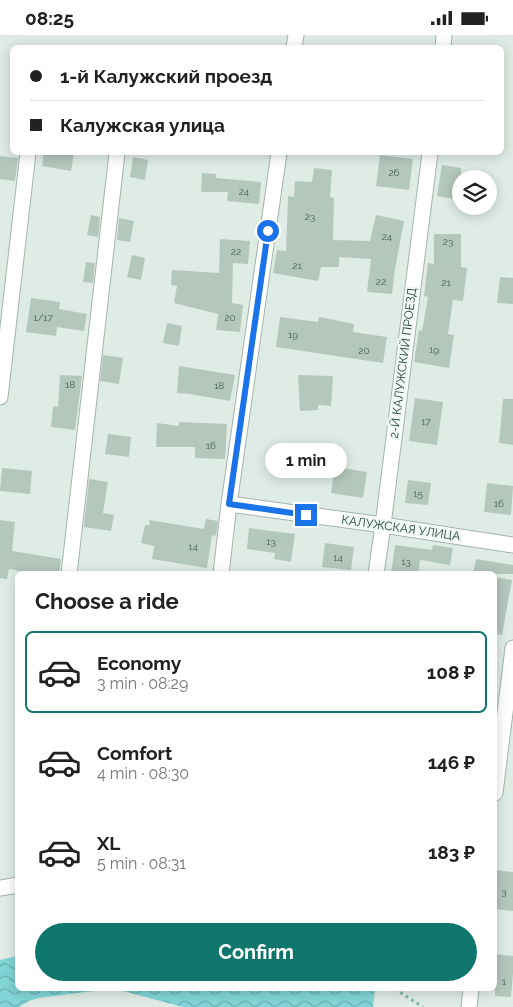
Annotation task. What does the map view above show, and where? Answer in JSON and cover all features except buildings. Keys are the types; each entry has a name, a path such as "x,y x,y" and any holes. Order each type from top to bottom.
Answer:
{"street":[{"path":"0,397 28,155"},
{"path":"69,571 117,155"},
{"path":"220,571 280,155"},
{"name":"2-Й КАЛУЖСКИЙ ПРОЕЗД","path":"376,571 430,155"},
{"name":"КАЛУЖСКАЯ УЛИЦА","path":"229,504 513,545"},
{"path":"497,777 513,648"},
{"path":"0,888 15,886"},
{"path":"468,1007 471,991"}],"path":[{"path":"398,991 423,1007"}],"water":[{"path":"15,956 15,991 93,991 38,998 19,1007 0,1007 0,960"},
{"path":"123,991 375,991 373,1007 183,1007"}],"route":[{"path":"268,231 229,504 306,515"}]}
